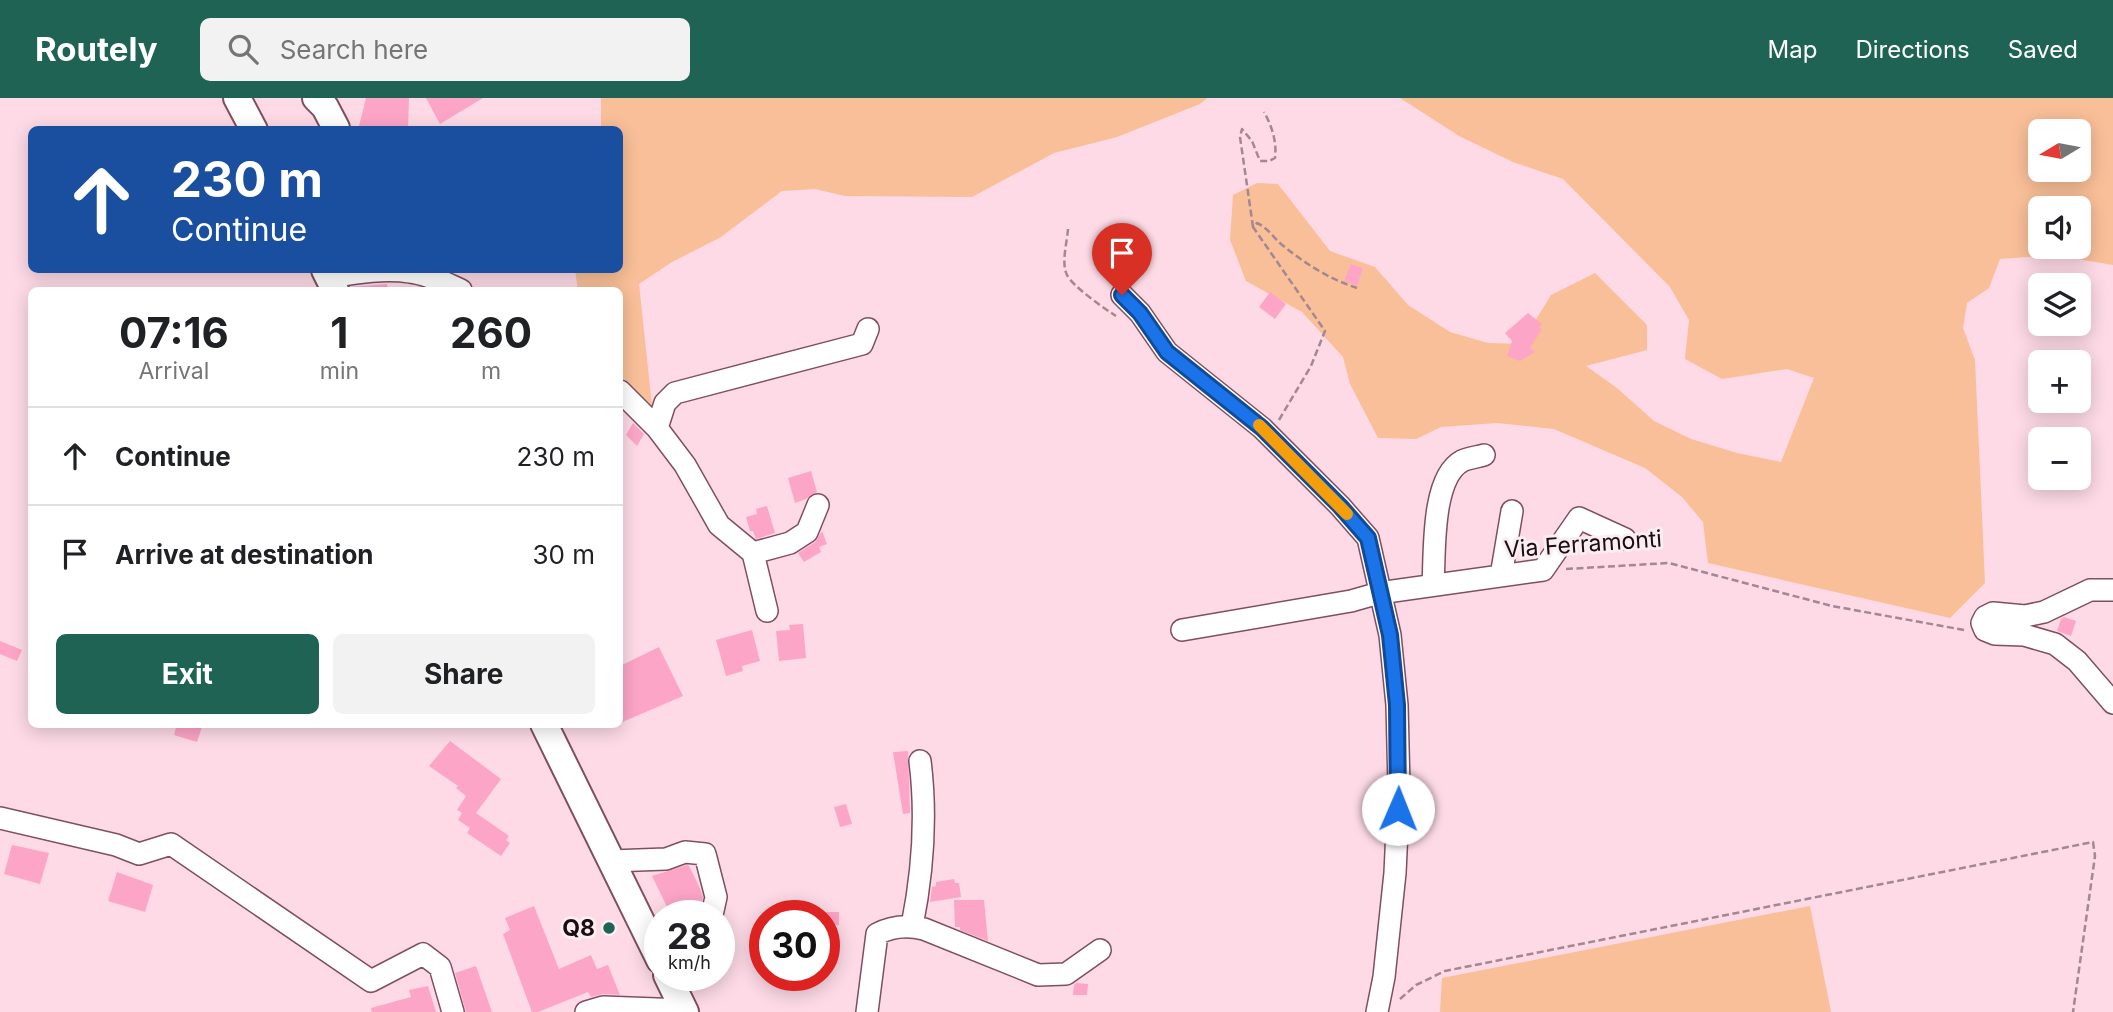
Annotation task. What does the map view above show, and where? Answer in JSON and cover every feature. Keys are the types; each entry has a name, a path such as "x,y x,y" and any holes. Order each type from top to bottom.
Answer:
{"main road":[{"path":"237,98 254,126"},
{"path":"316,98 325,107 333,126"},
{"path":"335,126 345,98"},
{"path":"546,728 644,926"},
{"path":"676,991 685,1011"}],"street":[{"path":"329,277 359,273"},
{"path":"416,273 454,287"},
{"path":"1122,295 1140,313 1167,352 1269,435 1340,506 1368,538 1386,592"},
{"path":"657,428 665,403 674,393 862,344 868,329"},
{"path":"623,394 657,428 685,465 719,525 752,553 767,611"},
{"path":"1433,585 1436,517 1447,475 1462,461 1483,455"},
{"path":"752,553 790,543 807,532 818,505"},
{"path":"1501,576 1512,511"},
{"path":"1543,570 1579,518 1625,539"},
{"path":"1384,1009 1384,976 1395,873 1399,788 1396,694 1386,566"},
{"name":"Via Ferramonti","path":"1182,630 1352,601 1386,592 1543,570"},
{"path":"2113,590 2090,590 2044,612 2025,616 1993,613 1985,617 1982,623 1985,630 1995,634 2024,635 2055,644 2077,661 2113,703"},
{"path":"912,926 920,882 925,800 920,761"},
{"path":"0,818 116,845 139,854 171,844 371,981 423,954 440,967 453,1012"},
{"path":"611,861 666,859 685,852 705,854 715,900"},
{"path":"867,1012 877,934 888,928 912,926 1038,975 1066,974 1100,950"},
{"path":"586,1012 603,1007 685,1011"}],"path":[{"path":"1264,112 1277,147 1275,158 1260,161 1247,132 1242,129 1240,137 1253,228 1325,331 1311,366 1269,435"},
{"path":"1253,228 1257,223 1266,228 1297,257 1322,273 1357,288"},
{"name":"Via Ferramonti","path":"1543,570 1669,563 1832,606 1958,630 1985,630"},
{"path":"1384,1009 1416,985 1445,971 2093,842 2095,856 2073,1012"}],"shaded area":[{"path":"601,98 1207,98 1200,104 1117,137 1054,153 972,197 845,196 815,189 782,191 721,237 672,262 639,284 652,406 623,378 623,287 578,287 575,273 623,273 623,126 601,126"},
{"path":"1400,98 2113,98 2113,265 2078,259 2091,259 2091,196 2028,196 2028,257 2000,259 1989,288 1967,303 1963,328 1975,360 1985,583 1950,618 1708,563 1703,522 1682,497 1645,468 1554,429 1497,423 1441,427 1416,439 1378,438 1350,384 1343,357 1302,312 1246,281 1230,240 1233,195 1257,183 1278,184 1330,251 1375,267 1408,305 1450,332 1488,343 1521,344 1551,295 1595,273 1647,325 1647,350 1586,366 1617,388 1654,421 1691,439 1737,453 1781,462 1814,378 1787,369 1722,379 1685,359 1689,320 1670,287 1563,179 1513,162 1459,136"},
{"path":"1810,906 1831,1012 1440,1012 1442,978"}],"building":[{"path":"366,98 409,98 408,126 359,126"},
{"path":"426,98 483,98 440,124"},
{"path":"1351,264 1363,268 1357,286 1344,281"},
{"path":"387,284 388,287 350,287"},
{"path":"1270,292 1286,304 1275,319 1259,307"},
{"path":"1528,313 1542,324 1539,328 1542,329 1530,348 1535,352 1520,361 1507,356 1512,341 1505,333"},
{"path":"633,423 644,434 637,446 626,435"},
{"path":"811,471 817,492 795,503 788,478"},
{"path":"767,506 775,533 756,539 753,531 750,531 746,517 757,514 756,509"},
{"path":"822,531 827,544 819,547 821,552 804,562 798,553 815,542"},
{"path":"2064,617 2076,621 2071,636 2057,631"},
{"path":"803,624 806,658 779,661 776,631 790,630 789,625"},
{"path":"752,630 760,661 742,666 743,671 726,676 716,640"},
{"path":"0,641 22,650 17,661 0,654"},
{"path":"659,647 683,696 623,722 623,665"},
{"path":"176,728 202,728 197,742 174,735"},
{"path":"450,741 501,779 476,813 509,836 506,840 510,843 501,856 467,833 470,828 458,820 462,813 457,810 466,796 456,788 458,786 429,766"},
{"path":"908,751 910,813 903,814 893,752"},
{"path":"846,804 852,824 840,827 834,807"},
{"path":"12,845 49,853 40,884 4,874"},
{"path":"687,865 699,886 702,900 664,900 652,876"},
{"path":"117,872 153,885 145,912 108,901"},
{"path":"954,879 955,883 959,883 961,897 930,902 932,887 936,886 936,882"},
{"path":"954,900 984,900 988,941 955,927"},
{"path":"534,906 559,969 591,955 597,969 608,965 620,995 603,994 591,997 588,992 532,1012 503,934 510,930 505,918"},
{"path":"476,966 492,1012 466,1012 455,973"},
{"path":"1076,983 1088,984 1087,995 1073,995"},
{"path":"428,986 436,1012 372,1012 371,1008 411,997 409,990"}],"slow traffic":[{"path":"1259,425 1347,514"}],"place":[{"name":"Q8","path":"609,928"}],"route":[{"path":"1122,295 1140,313 1167,352 1262,428 1368,538 1390,635 1397,705 1398,809"}]}
